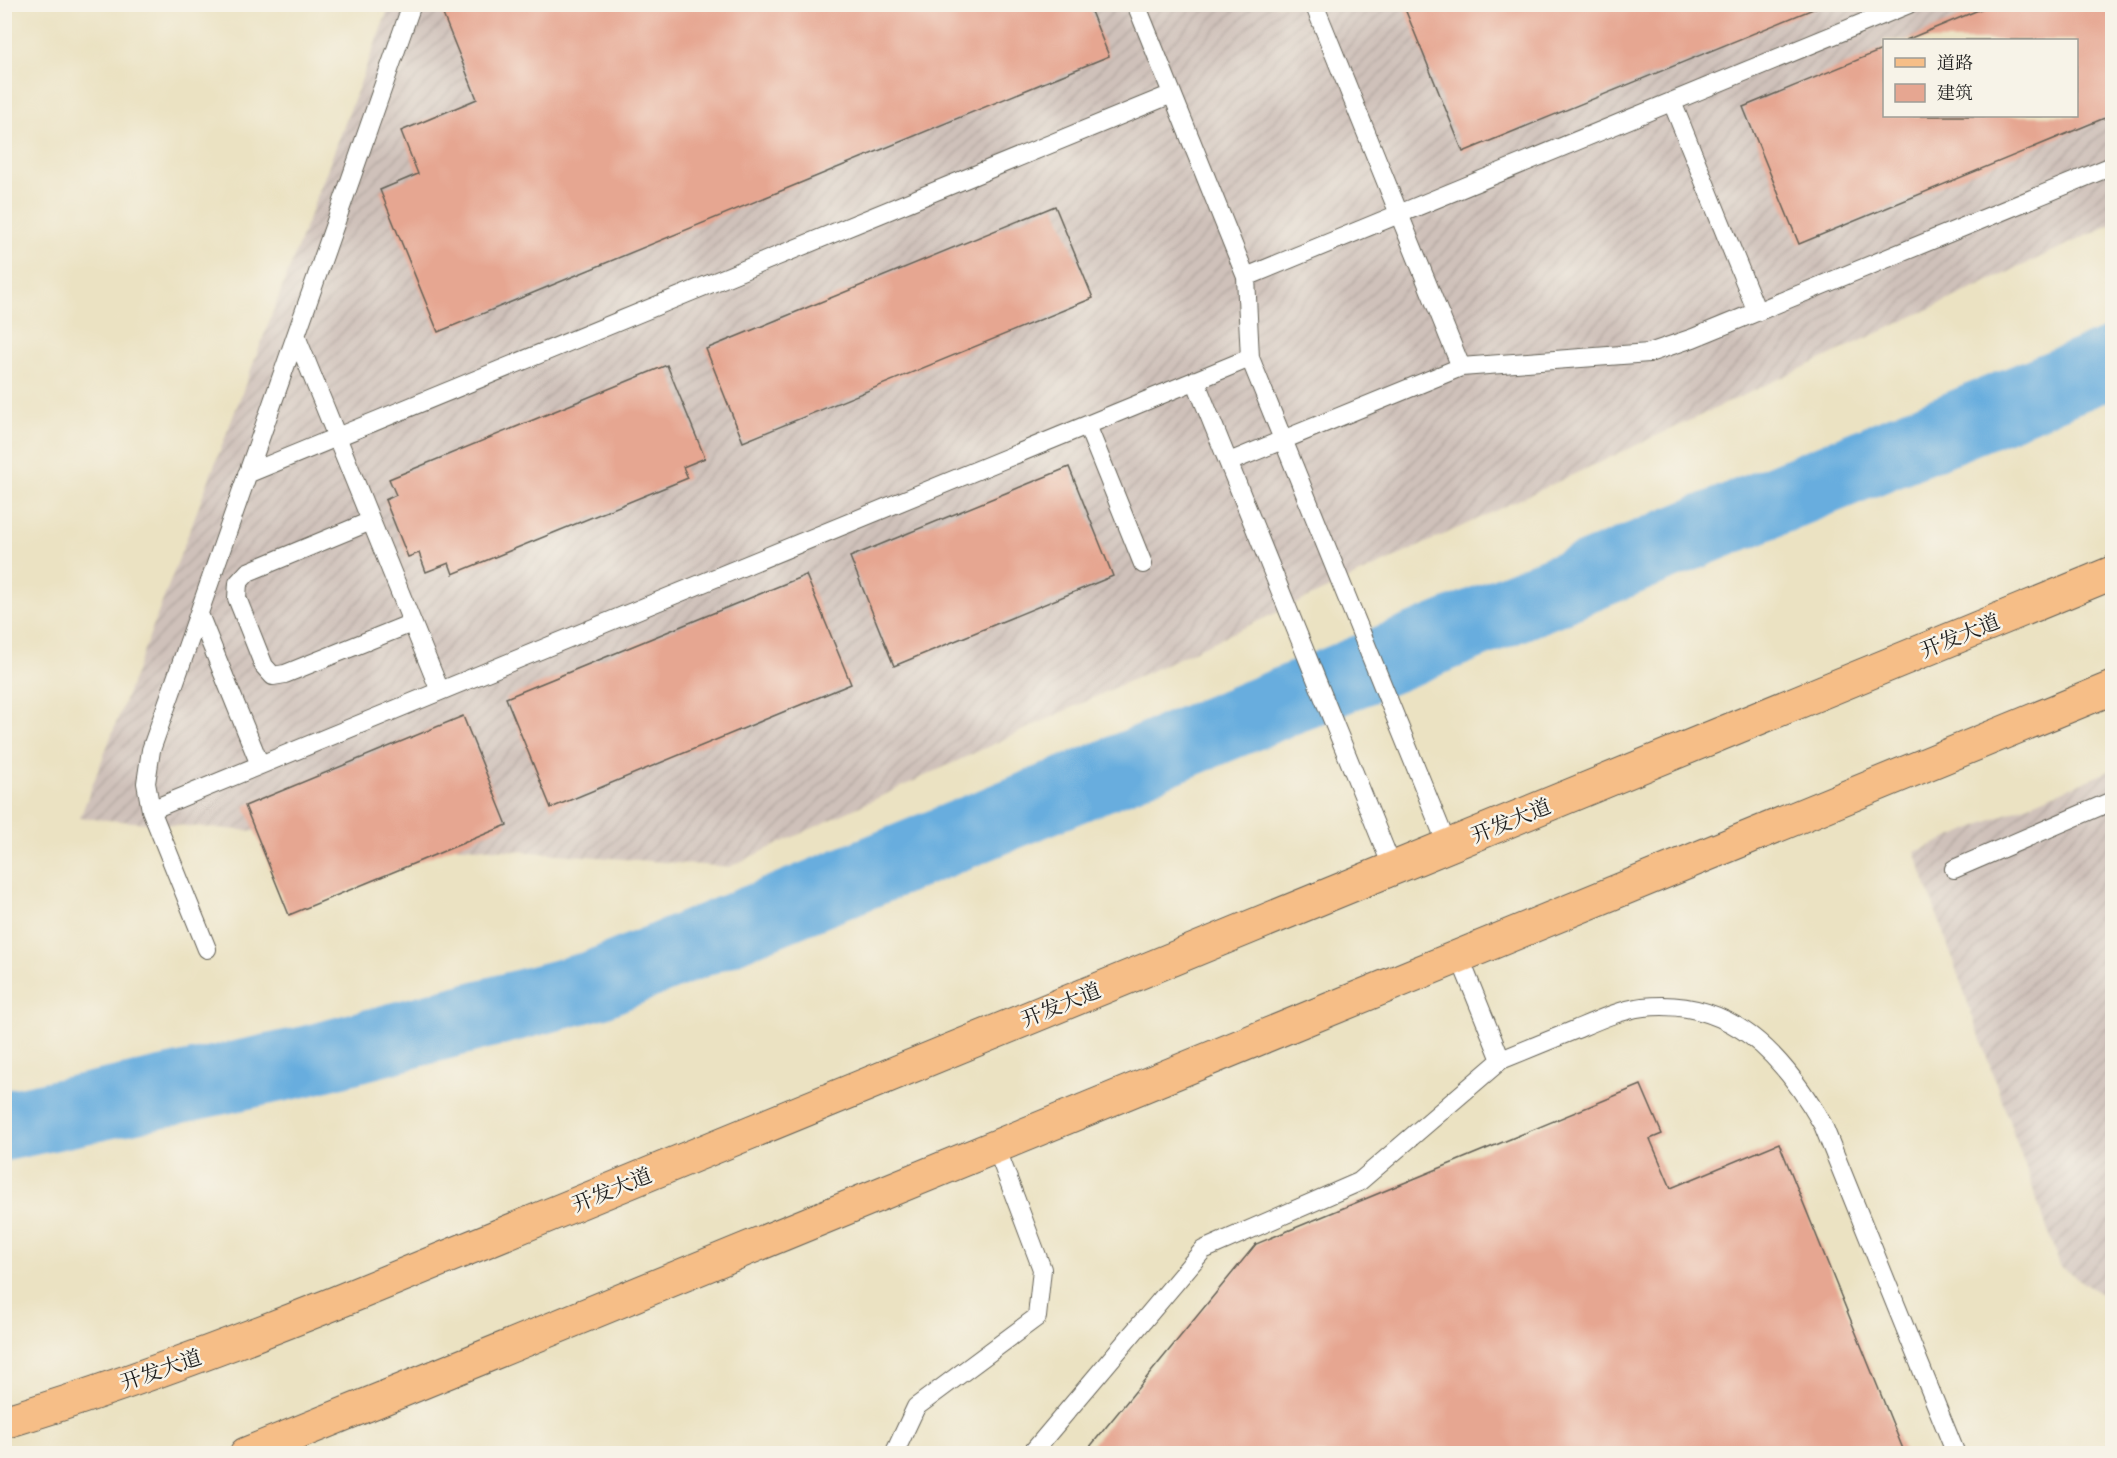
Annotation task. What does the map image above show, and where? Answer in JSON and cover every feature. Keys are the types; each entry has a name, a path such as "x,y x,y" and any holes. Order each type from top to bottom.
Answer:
{"main road":[{"name":"开发大道","path":"4,1422 201,1357 335,1304 2112,573"},
{"path":"246,1454 1459,956 2110,695"}],"lane":[{"path":"207,949 151,810 146,783 151,750 412,4"},
{"path":"1136,4 1246,277 1250,358 1448,846"},
{"path":"1314,4 1461,367"},
{"path":"1246,277 1909,4"},
{"path":"247,474 1172,94"},
{"path":"1672,102 1757,312"},
{"path":"1229,462 1461,367 1649,353 1693,338 2112,166"},
{"path":"296,336 440,691"},
{"path":"151,810 1250,358"},
{"path":"1195,380 1394,869"},
{"path":"1086,425 1143,564"},
{"path":"371,521 248,572 238,583 237,598 264,666 273,676 285,674 412,623"},
{"path":"199,614 260,765"},
{"path":"1954,869 2112,801"},
{"path":"1459,956 1501,1060"},
{"path":"1031,1454 1203,1250 1359,1182 1501,1060 1613,1014 1642,1007 1672,1007 1702,1012 1731,1023 1756,1039 1779,1060 1803,1090 1823,1125 1956,1454"},
{"path":"894,1454 916,1407 1037,1317 1042,1269 996,1147"}],"shaded area":[{"path":"390,5 2112,5 2112,224 729,867 80,818"},
{"path":"2112,770 2112,1302 2060,1266 1915,852"}],"building":[{"path":"459,4 1088,4 1109,56 438,332 380,190 418,174 401,131 477,99 442,12"},
{"path":"1403,4 1823,4 1823,5 1463,152"},
{"path":"1993,4 2112,4 2112,115 1799,244 1743,107 1883,49 1883,117 2078,117 2078,39 1908,39"},
{"path":"1055,206 1093,298 743,442 706,349"},
{"path":"667,365 705,458 683,467 688,478 453,574 449,563 426,572 419,553 408,557 385,500 396,495 389,479"},
{"path":"1069,467 1113,576 894,666 850,557"},
{"path":"806,575 851,684 551,808 506,698"},
{"path":"463,716 507,825 289,915 245,806"},
{"path":"1641,1085 1662,1134 1650,1139 1671,1188 1779,1143 1905,1454 1084,1454 1256,1244"}],"waterway":[{"path":"4,1126 302,1062 595,985 2112,362"}]}
